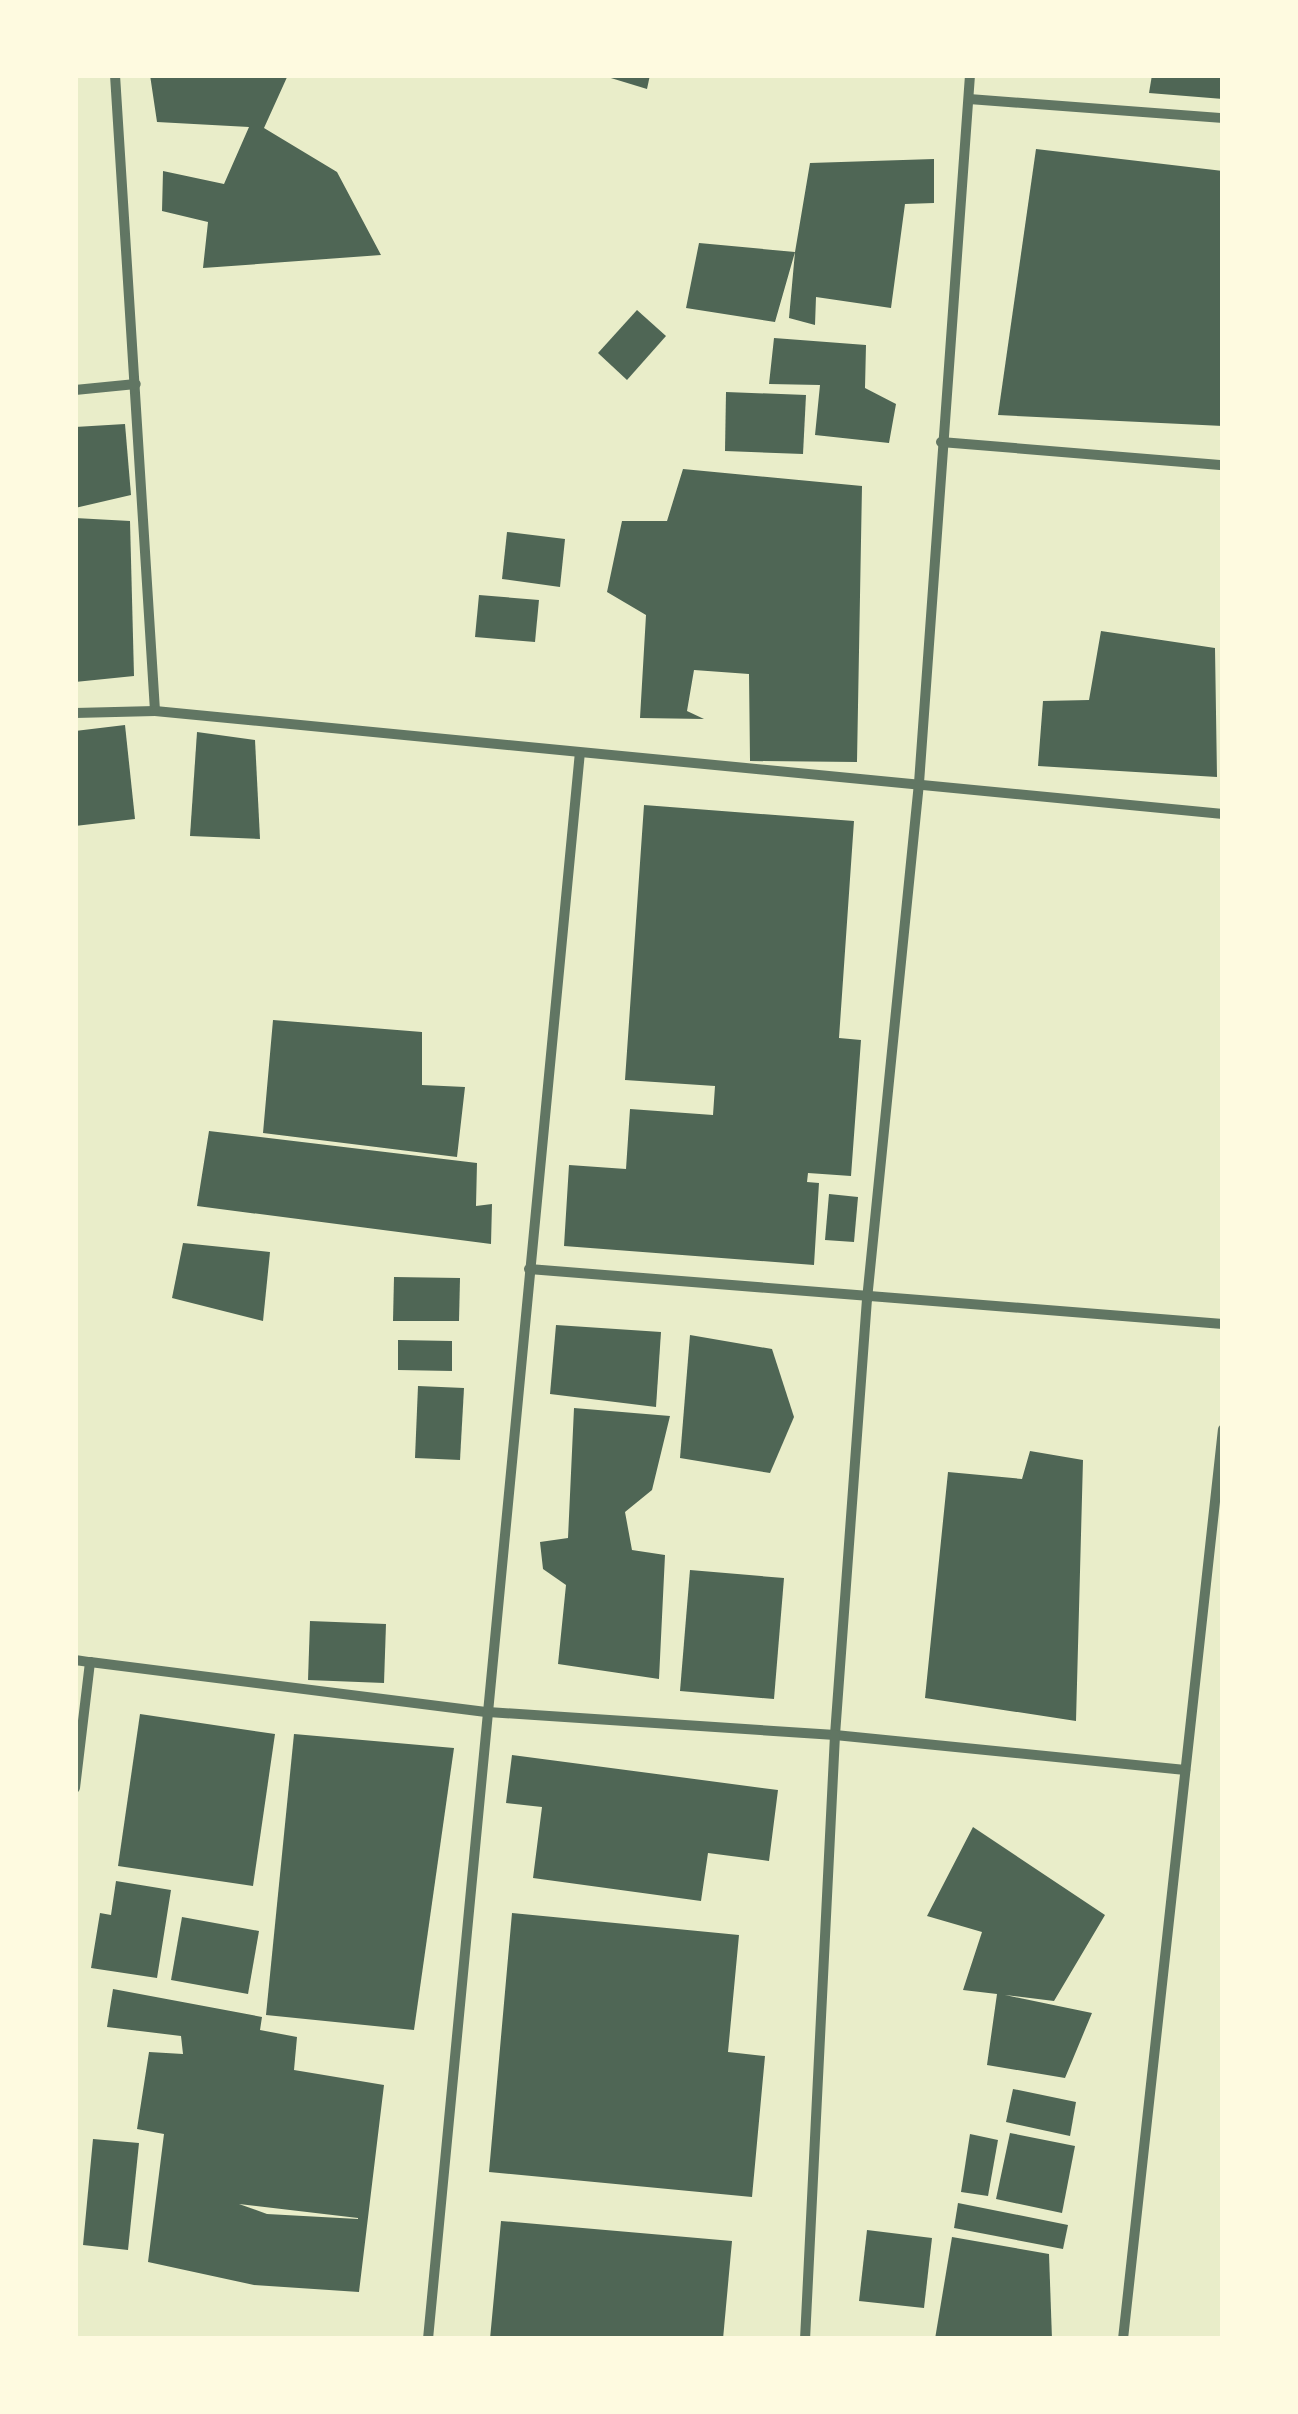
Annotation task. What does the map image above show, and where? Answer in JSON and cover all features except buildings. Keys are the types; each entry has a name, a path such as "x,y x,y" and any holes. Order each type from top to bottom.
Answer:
{"street":[{"path":"115,75 155,711"},
{"path":"805,2339 835,1735 866,1299 920,782 941,442 970,75"},
{"path":"968,99 1223,118"},
{"path":"75,390 136,384"},
{"path":"941,442 1223,466"},
{"path":"75,713 155,711 1223,814"},
{"path":"428,2339 580,752"},
{"path":"529,1269 866,1299 1223,1324"},
{"path":"1123,2339 1223,1429"},
{"path":"75,1660 488,1712 835,1735 1186,1770"},
{"path":"75,1788 90,1662"}]}
